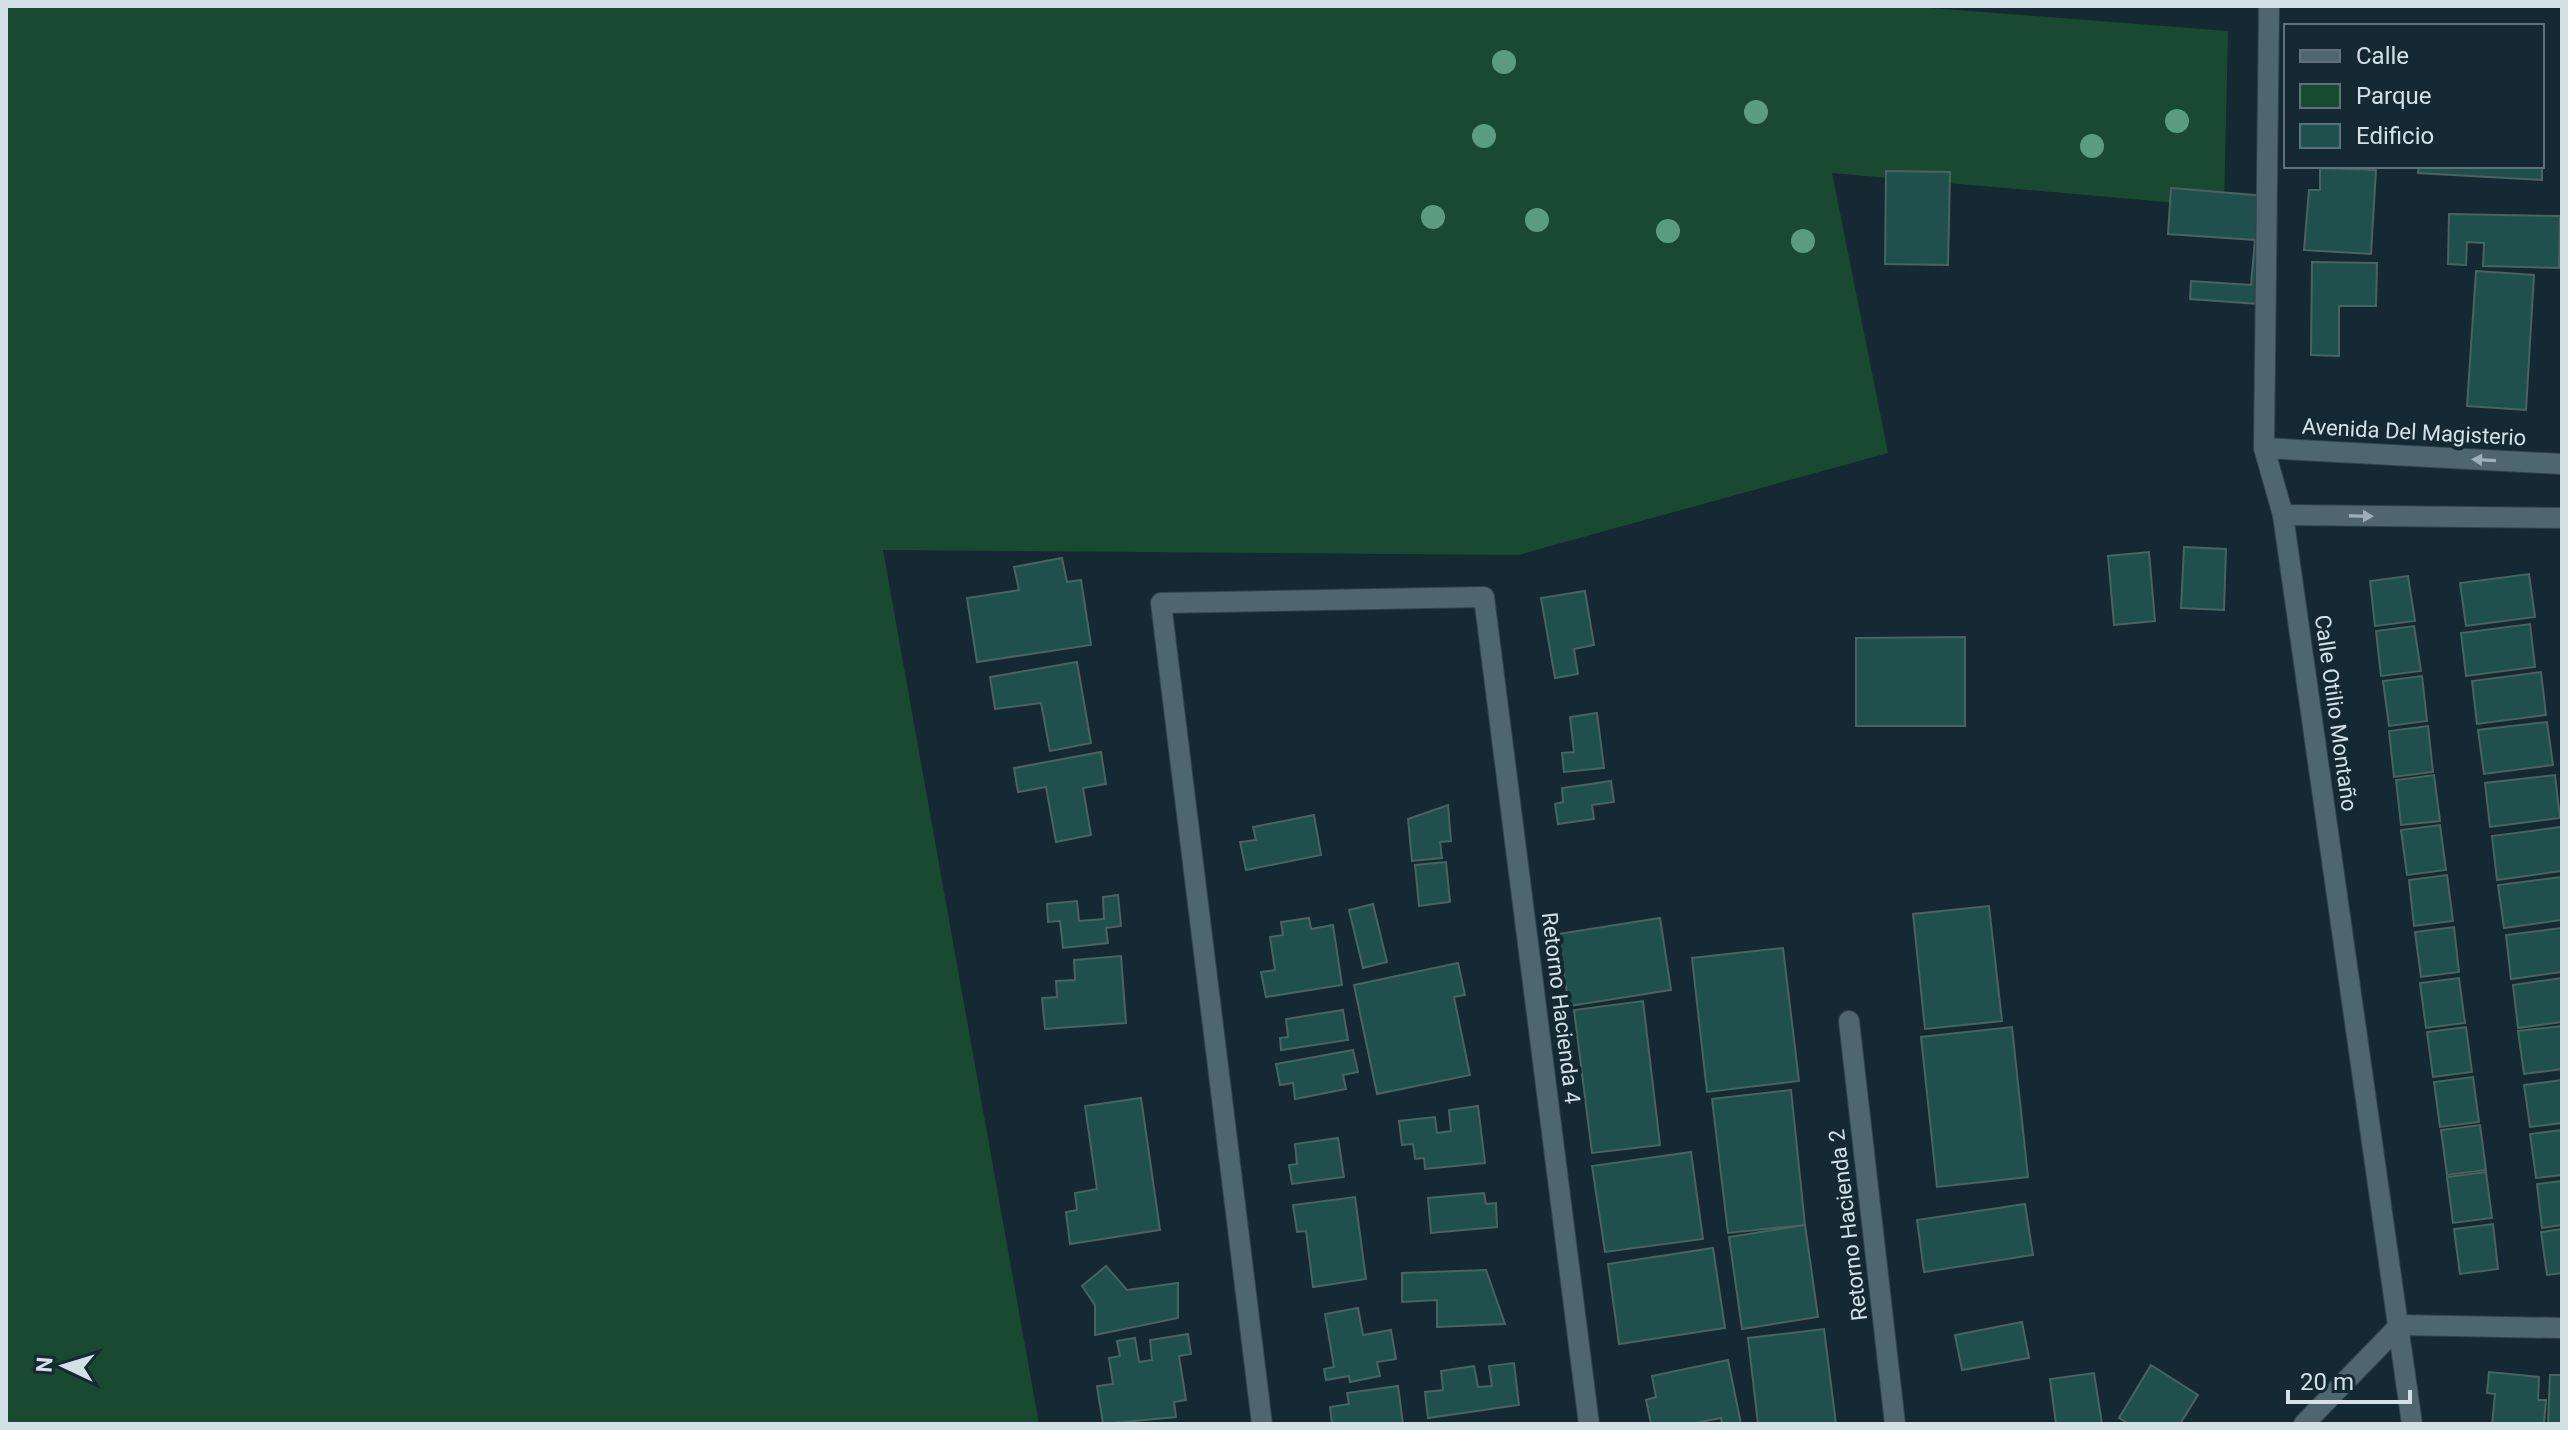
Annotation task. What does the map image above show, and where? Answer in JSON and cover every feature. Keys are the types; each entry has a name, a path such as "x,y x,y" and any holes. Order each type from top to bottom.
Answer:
{"street":[{"name":"Calle Otilio Montaño","path":"2269,6 2264,448 2283,515 2412,1424"},
{"name":"Avenida Del Magisterio","path":"2264,448 2562,464"},
{"path":"2283,515 2562,518"},
{"name":"Retorno Hacienda 4","path":"1262,1424 1161,603 1484,597 1589,1424"},
{"name":"Retorno Hacienda 2","path":"1849,1021 1895,1424"},
{"path":"2304,1424 2400,1325 2562,1328"}],"green space":[{"path":"6,6 1905,6 2228,31 2224,207 1832,173 1888,453 1518,555 883,550 1039,1424 6,1424"}],"building":[{"path":"2320,168 2376,170 2371,254 2304,250 2309,190 2320,190"},
{"path":"2419,168 2542,168 2542,180 2418,173"},
{"path":"1886,171 1950,172 1948,265 1885,264"},
{"path":"2171,188 2266,196 2258,304 2190,299 2191,281 2251,285 2255,240 2168,234"},
{"path":"2449,214 2560,216 2559,268 2483,266 2484,243 2467,242 2466,265 2448,264"},
{"path":"2312,262 2377,263 2376,306 2339,306 2339,356 2311,355"},
{"path":"2476,271 2534,275 2526,410 2467,406"},
{"path":"2184,547 2226,549 2224,610 2181,608"},
{"path":"2149,552 2155,621 2114,625 2108,556"},
{"path":"1062,558 1067,582 1081,580 1091,645 977,662 967,598 1019,590 1014,567"},
{"path":"2529,574 2535,617 2466,626 2460,583"},
{"path":"2408,576 2415,621 2375,626 2370,581"},
{"path":"1585,591 1594,645 1574,649 1578,674 1555,678 1541,598"},
{"path":"2530,624 2535,667 2466,676 2461,633"},
{"path":"2414,626 2421,671 2381,676 2376,631"},
{"path":"1965,637 1965,726 1856,726 1856,638"},
{"path":"1077,662 1091,743 1050,751 1041,703 995,709 990,677"},
{"path":"2541,672 2546,715 2477,724 2472,681"},
{"path":"2422,676 2427,721 2389,726 2383,681"},
{"path":"1597,713 1604,768 1564,772 1562,753 1574,752 1570,717"},
{"path":"2547,722 2553,765 2484,774 2478,730"},
{"path":"2428,726 2433,772 2394,777 2389,731"},
{"path":"1101,752 1106,784 1083,788 1091,835 1056,842 1046,787 1018,792 1014,768"},
{"path":"2434,775 2440,821 2401,825 2396,780"},
{"path":"2555,775 2560,818 2490,827 2485,783"},
{"path":"1611,781 1614,802 1592,805 1594,819 1558,824 1555,804 1563,802 1562,788"},
{"path":"1448,805 1451,841 1440,842 1442,858 1412,861 1408,819"},
{"path":"1314,815 1321,855 1246,870 1240,842 1256,840 1253,827"},
{"path":"2440,825 2446,870 2407,875 2401,830"},
{"path":"2561,827 2562,871 2497,880 2492,836"},
{"path":"1446,862 1450,902 1419,906 1415,865"},
{"path":"2447,875 2453,921 2414,926 2409,880"},
{"path":"2562,877 2562,920 2504,928 2498,885"},
{"path":"1118,895 1121,926 1106,928 1108,943 1063,948 1060,921 1048,922 1047,904 1077,901 1079,921 1104,919 1103,897"},
{"path":"1373,904 1387,962 1363,968 1349,910"},
{"path":"1989,906 2002,1021 1925,1029 1913,914"},
{"path":"1309,918 1311,929 1333,925 1342,985 1266,997 1261,972 1275,970 1270,937 1283,935 1281,922"},
{"path":"1660,918 1671,990 1569,1006 1558,934"},
{"path":"2454,927 2459,972 2421,977 2415,932"},
{"path":"2562,928 2562,972 2511,979 2506,935"},
{"path":"1783,948 1799,1081 1707,1092 1692,958"},
{"path":"1121,956 1126,1023 1045,1029 1042,998 1057,997 1056,981 1075,980 1074,960"},
{"path":"1458,963 1465,995 1454,997 1470,1075 1377,1094 1354,985"},
{"path":"2459,978 2465,1023 2426,1028 2420,983"},
{"path":"2562,978 2562,1022 2518,1028 2513,985"},
{"path":"1643,1001 1660,1145 1592,1153 1574,1010"},
{"path":"1343,1010 1348,1040 1281,1050 1280,1038 1288,1037 1286,1019"},
{"path":"2562,1026 2562,1069 2524,1074 2518,1031"},
{"path":"2012,1027 2028,1177 1937,1187 1921,1037"},
{"path":"2466,1027 2472,1072 2433,1077 2427,1032"},
{"path":"1353,1050 1358,1072 1343,1075 1346,1089 1295,1099 1293,1083 1280,1085 1276,1064"},
{"path":"2473,1077 2479,1122 2440,1127 2434,1082"},
{"path":"2562,1080 2562,1123 2530,1127 2524,1085"},
{"path":"1791,1090 1805,1225 1728,1233 1712,1099"},
{"path":"1141,1098 1160,1230 1070,1244 1066,1212 1077,1210 1075,1193 1097,1189 1085,1106"},
{"path":"1478,1106 1485,1163 1425,1169 1424,1158 1415,1159 1413,1144 1402,1145 1399,1121 1435,1117 1437,1133 1451,1131 1449,1110"},
{"path":"2480,1125 2486,1170 2447,1175 2441,1130"},
{"path":"2562,1130 2562,1175 2536,1178 2530,1134"},
{"path":"1338,1138 1344,1177 1292,1184 1289,1165 1297,1164 1295,1144"},
{"path":"1691,1152 1703,1239 1605,1252 1592,1166"},
{"path":"2486,1172 2492,1218 2453,1223 2447,1177"},
{"path":"2562,1181 2562,1225 2542,1228 2537,1184"},
{"path":"1484,1193 1486,1204 1496,1203 1497,1227 1431,1233 1428,1198"},
{"path":"1355,1197 1366,1279 1313,1287 1306,1231 1297,1232 1293,1205"},
{"path":"2025,1204 2033,1255 1924,1272 1917,1220"},
{"path":"2493,1224 2498,1269 2460,1274 2454,1229"},
{"path":"1805,1225 1818,1317 1742,1329 1729,1237"},
{"path":"2562,1229 2562,1273 2547,1275 2541,1232"},
{"path":"1713,1248 1725,1328 1619,1344 1608,1264"},
{"path":"1106,1266 1127,1290 1178,1283 1178,1318 1095,1335 1095,1305 1082,1286"},
{"path":"1486,1270 1505,1324 1437,1327 1437,1300 1402,1302 1402,1273"},
{"path":"1358,1308 1363,1335 1391,1330 1396,1359 1377,1362 1380,1376 1350,1382 1349,1376 1326,1380 1324,1369 1334,1367 1325,1314"},
{"path":"2022,1322 2029,1358 1962,1370 1955,1335"},
{"path":"1824,1329 1836,1424 1758,1424 1748,1338"},
{"path":"1188,1334 1191,1354 1179,1356 1186,1400 1174,1402 1176,1417 1103,1424 1097,1386 1113,1384 1109,1358 1120,1356 1117,1341 1135,1338 1139,1362 1152,1360 1150,1340"},
{"path":"1728,1360 1741,1424 1722,1424 1721,1418 1690,1424 1651,1424 1646,1400 1656,1397 1652,1376"},
{"path":"1514,1363 1519,1405 1428,1418 1425,1392 1443,1390 1441,1371 1474,1366 1478,1387 1492,1386 1489,1366"},
{"path":"2151,1365 2198,1395 2180,1424 2129,1424 2119,1418"},
{"path":"2489,1372 2539,1377 2538,1400 2546,1400 2544,1424 2492,1424 2495,1394 2487,1393"},
{"path":"2094,1373 2102,1424 2056,1424 2050,1379"},
{"path":"2550,1375 2562,1375 2562,1424 2548,1424"},
{"path":"1398,1386 1403,1424 1332,1424 1330,1407 1349,1404 1347,1393"}]}
